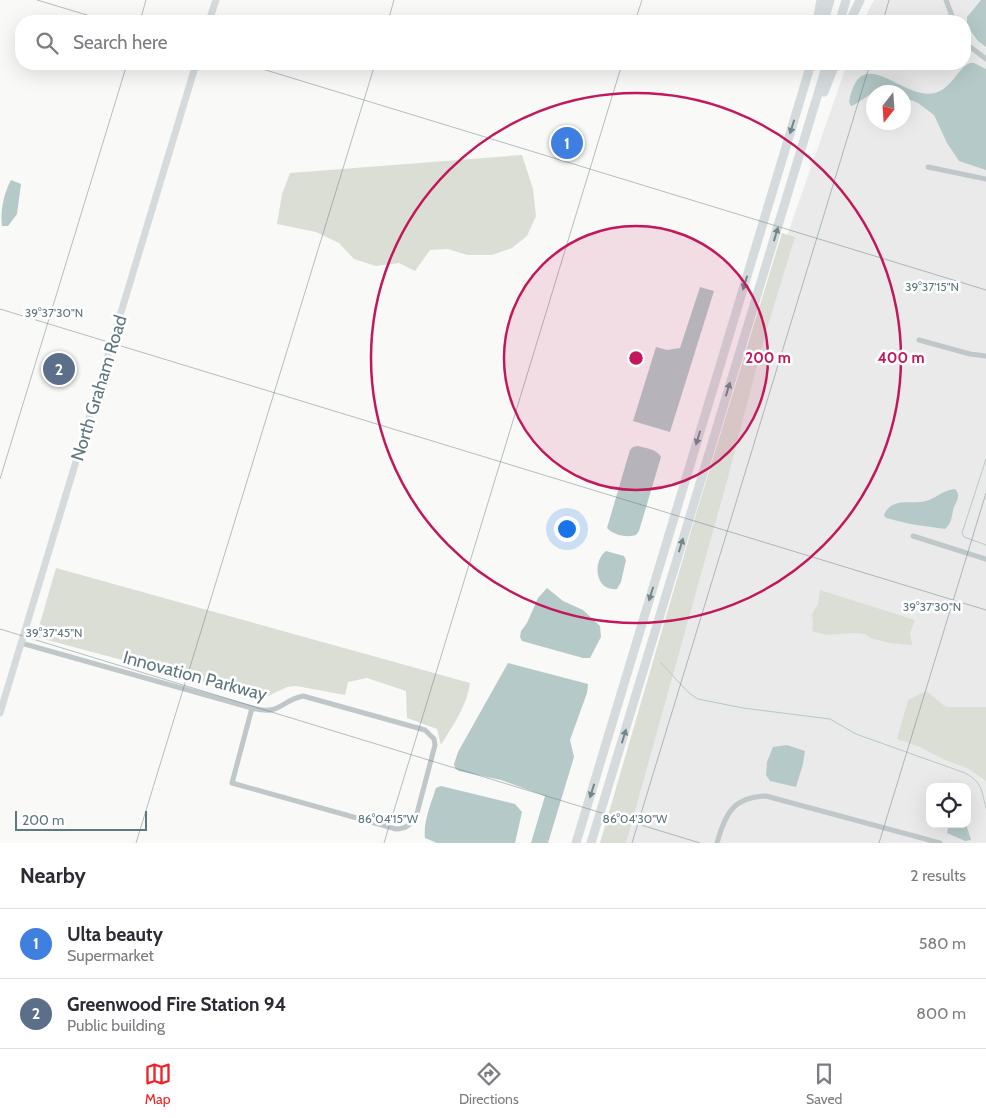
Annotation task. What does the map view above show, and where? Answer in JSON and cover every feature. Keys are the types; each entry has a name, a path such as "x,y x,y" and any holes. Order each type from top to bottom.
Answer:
{"highway":[{"path":"818,15 821,0"},
{"path":"826,15 830,0"},
{"path":"842,15 846,0"},
{"path":"853,15 860,0"},
{"path":"575,843 808,70"},
{"path":"593,843 825,70"},
{"path":"808,126 832,70"}],"street":[{"path":"211,15 216,0"},
{"path":"946,0 952,15"},
{"path":"971,48 986,59"},
{"name":"North Graham Road","path":"0,713 194,70"},
{"path":"928,167 986,179"},
{"path":"919,340 970,354 986,356"},
{"path":"913,536 986,559"},
{"name":"Innovation Parkway","path":"21,643 252,708 272,711 297,697 310,697 420,728 430,733 435,745 416,817 403,829 391,828 232,783 252,708"},
{"path":"717,843 724,818 739,802 750,797 766,796 940,843"}],"shaded area":[{"path":"874,0 986,0 986,843 606,843 772,279 845,70 971,70 971,15 866,15"},
{"path":"981,0 986,0 986,47 978,41 971,31 971,15 969,15"},
{"path":"971,63 986,69 986,170 959,161 947,143 934,115 911,100 911,90 922,93 935,93 946,87 961,70 971,70"},
{"path":"873,74 901,85 866,85 866,97 851,106 849,102 855,84 863,76"},
{"path":"522,155 533,189 536,216 527,236 512,248 492,255 467,255 448,249 430,250 415,271 399,263 376,266 354,259 339,243 316,232 277,224 282,194 290,173"},
{"path":"11,180 21,184 17,214 8,226 2,226 3,202"},
{"path":"782,233 795,237 765,335 727,481 626,843 600,843 696,514"},
{"path":"700,287 714,291 670,432 633,421 656,347 667,350 680,348"},
{"path":"638,446 654,451 661,457 639,531 636,535 632,536 620,535 607,528 630,450"},
{"path":"955,489 958,498 951,521 945,529 910,524 886,518 884,515 887,509 897,503 926,501"},
{"path":"606,551 624,556 626,560 621,582 617,589 610,589 604,586 598,575 599,562"},
{"path":"56,568 470,683 466,700 441,745 437,729 407,718 406,691 367,678 348,682 345,695 296,686 287,687 264,698 36,637"},
{"path":"547,588 563,601 583,610 600,626 601,637 590,658 583,658 522,641 520,637 521,631 527,623 538,598"},
{"path":"820,590 915,620 910,633 912,645 890,643 870,638 865,634 826,635 812,631 812,614 818,604"},
{"path":"508,663 588,684 587,693 570,740 574,757 548,843 531,843 545,796 501,780 459,771 455,768 454,764 458,752"},
{"path":"926,691 946,707 986,707 986,781 967,768 897,739 908,700"},
{"path":"787,745 805,751 796,787 770,781 766,775 767,762 773,747"},
{"path":"441,786 515,804 522,812 515,843 437,843 425,838 425,826 430,806 436,788"},
{"path":"948,828 967,828 971,840 965,841 947,833"}],"waterway":[{"path":"986,459 962,533 964,537 986,545"},
{"path":"661,663 689,693 698,699 743,708 830,719 856,734 965,773 978,784 986,808"}],"place":[{"name":"Ulta beauty","path":"567,143"},
{"name":"Greenwood Fire Station 94","path":"59,369"}]}
